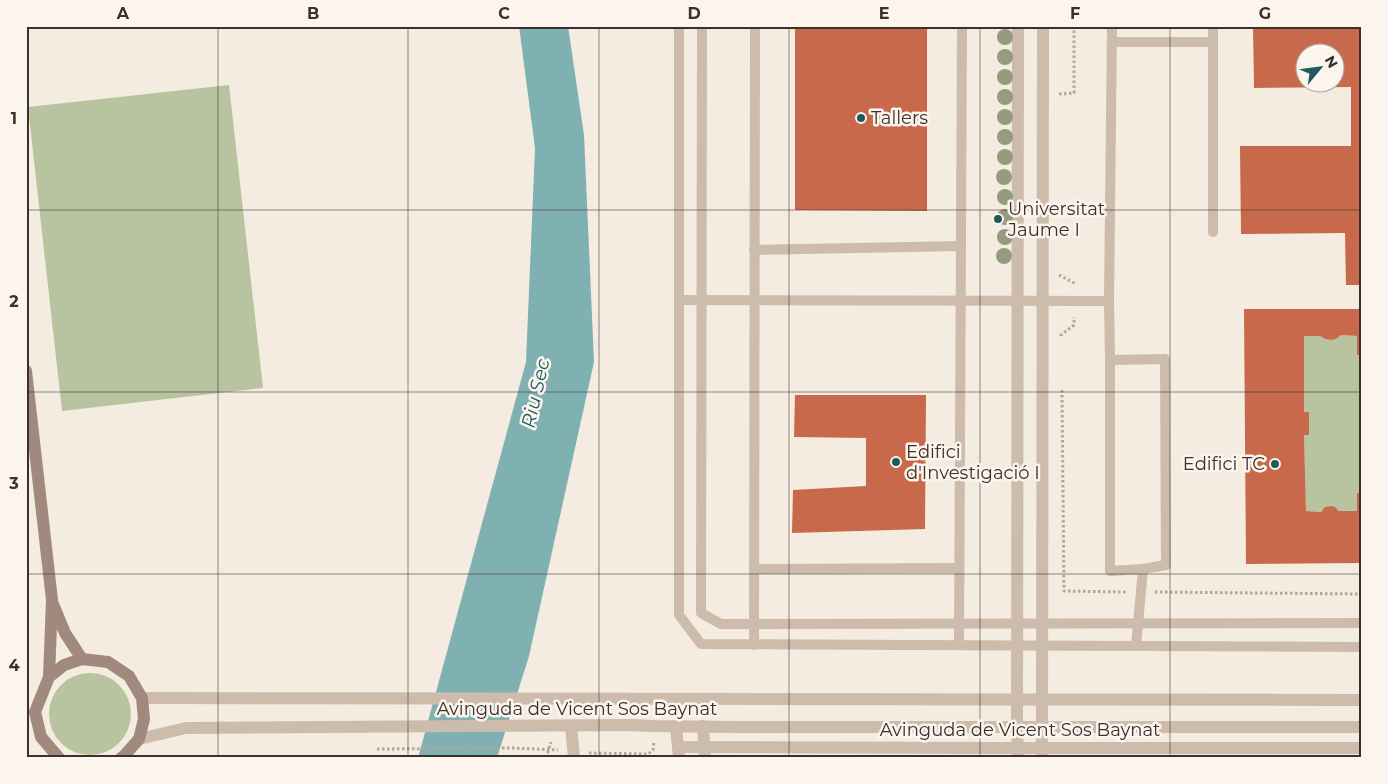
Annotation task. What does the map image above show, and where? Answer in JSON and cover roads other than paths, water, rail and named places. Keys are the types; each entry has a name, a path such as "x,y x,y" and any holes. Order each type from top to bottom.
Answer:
{"main road":[{"path":"26,371 52,600 49,677"},
{"path":"52,600 66,633 82,659"},
{"path":"57,758 41,737 31,711 49,677 64,665 82,659 108,662 122,671 129,676 142,698 144,719 139,739 121,758"}],"street":[{"path":"1017,699 1018,26"},
{"path":"1042,699 1043,26"},
{"name":"Avinguda de Vicent Sos Baynat","path":"142,698 1362,700"},
{"name":"Avinguda de Vicent Sos Baynat","path":"1017,699 1017,727"},
{"name":"Avinguda de Vicent Sos Baynat","path":"1042,699 1042,726"},
{"name":"Avinguda de Vicent Sos Baynat","path":"139,739 186,728 631,725 1362,727"},
{"path":"571,726 574,755"},
{"path":"676,726 679,752"},
{"path":"703,726 705,752"},
{"path":"1042,726 1042,753"},
{"path":"1017,727 1018,753"},
{"name":"Avinguda de Vicent Sos Baynat","path":"679,752 1042,753 1362,748"}],"lane":[{"path":"679,26 679,615 701,644 1362,647"},
{"path":"702,26 701,613 721,624 1362,623"},
{"path":"754,26 754,645"},
{"path":"959,645 962,26"},
{"path":"1110,360 1165,359 1166,566 1110,571 1109,301 1112,26"},
{"path":"1213,26 1213,232"},
{"path":"1112,42 1213,42"},
{"path":"754,250 961,246"},
{"path":"679,300 1109,301"},
{"path":"754,569 959,568"},
{"path":"1136,646 1143,569"}],"water":[{"name":"Riu Sec","path":"519,26 568,26 584,135 594,362 529,656 497,758 418,758 526,362 535,148"}],"place":[{"name":"Tallers","path":"861,118"},
{"name":"Universitat Jaume I","path":"998,219"},
{"name":"Edifici d'Investigació I","path":"896,462"},
{"name":"Edifici TC","path":"1275,464"}]}
